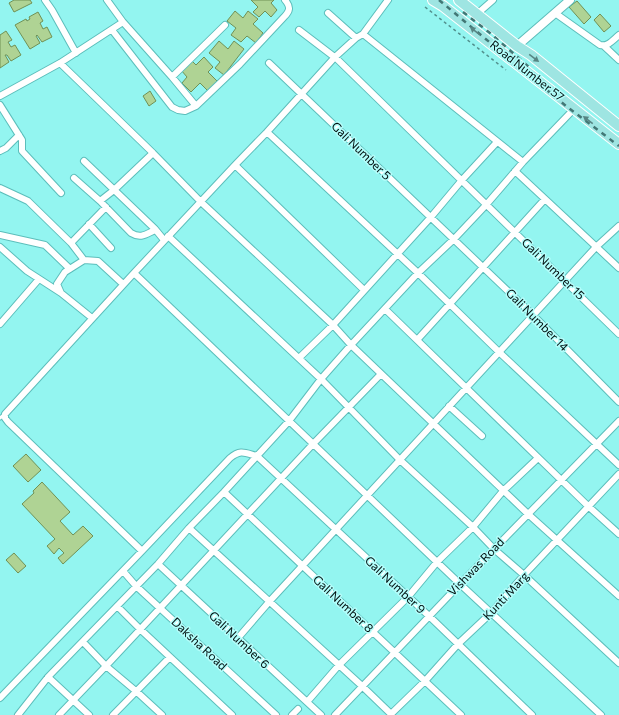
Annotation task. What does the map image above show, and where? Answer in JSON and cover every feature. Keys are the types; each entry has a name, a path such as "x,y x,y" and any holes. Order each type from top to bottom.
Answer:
{"main road":[{"name":"Road Number 57","path":"434,0 619,144"},
{"name":"Road Number 57","path":"459,0 517,46 531,55 619,126"}],"street":[{"path":"44,0 52,10 76,53"},
{"path":"107,0 122,22 196,106"},
{"path":"112,30 172,107 185,111 196,106 240,64 284,17 289,10 289,4 285,0"},
{"path":"142,551 3,416 123,284 267,132 335,57 364,32 388,0"},
{"path":"477,14 493,0"},
{"path":"517,46 570,0"},
{"path":"328,13 356,38"},
{"path":"555,13 600,45 604,46 619,60"},
{"path":"0,96 60,63 122,22"},
{"path":"172,77 225,25"},
{"name":"Gali Number 15","path":"299,30 335,57 619,334"},
{"path":"364,32 523,162"},
{"path":"604,46 619,35"},
{"path":"60,63 201,202 333,325 351,345 503,491 619,596"},
{"name":"Gali Number 5","path":"269,63 454,239"},
{"path":"0,105 22,140 22,151 61,193"},
{"path":"18,715 48,677 158,564 189,528 289,422 321,379 351,345 418,273 454,239 523,162 574,109"},
{"path":"267,132 397,253 619,465"},
{"path":"0,151 6,148 19,135"},
{"path":"299,358 333,325 497,142"},
{"path":"100,201 114,190 153,153"},
{"path":"84,161 155,230 166,238 299,358 400,460 473,527 494,549 619,663"},
{"path":"235,165 364,290"},
{"path":"515,171 619,268"},
{"path":"74,178 100,201 131,233 136,236 141,236 155,230"},
{"path":"0,188 28,202 71,243 84,260"},
{"path":"417,340 545,199"},
{"path":"71,243 106,207"},
{"path":"89,224 111,248"},
{"path":"238,638 302,566 564,281 596,247 619,226"},
{"path":"0,235 45,245 70,269"},
{"name":"Gali Number 14","path":"454,239 533,315 619,402"},
{"path":"0,247 26,270 61,293 92,318"},
{"path":"61,293 57,284 65,272 84,260 98,261 123,284"},
{"path":"134,273 460,584 601,715"},
{"path":"0,324 39,279"},
{"path":"385,309 538,458 619,534"},
{"path":"58,715 106,666 313,444 381,374"},
{"path":"449,406 482,436"},
{"name":"Vishwas Road","path":"335,715 619,421"},
{"path":"0,698 230,458 242,452 257,456"},
{"name":"Gali Number 9","path":"257,456 429,616 532,715"},
{"path":"307,702 339,665 408,597 437,562 473,527 503,491 538,458"},
{"name":"Kunti Marg","path":"391,715 458,644 491,613 524,575 619,474"},
{"name":"Gali Number 8","path":"224,492 461,715"},
{"path":"189,528 362,686 391,715"},
{"name":"Gali Number 6","path":"158,564 321,715"},
{"name":"Daksha Road","path":"123,571 136,586 276,715"},
{"path":"117,606 232,715"},
{"path":"83,642 106,666 162,715"},
{"path":"113,715 170,657"},
{"path":"48,677 89,715"},
{"path":"292,715 298,709"}],"path":[{"path":"425,7 506,70"}],"building":[{"path":"14,0 30,0 32,3 14,12 9,3"},
{"path":"251,0 274,0 271,3 277,10 271,17 265,11 259,17 253,12 258,7"},
{"path":"577,1 591,17 584,24 569,7"},
{"path":"235,11 243,18 248,11 258,19 253,24 263,33 256,43 247,36 241,42 231,35 236,28 227,21"},
{"path":"38,12 43,21 40,23 43,29 47,27 52,37 42,42 37,35 36,36 40,43 30,49 15,25 26,19 27,21 30,19 29,17"},
{"path":"600,14 611,26 604,32 594,20"},
{"path":"6,31 12,40 8,42 11,47 15,45 21,55 11,61 7,55 5,55 9,62 0,68 0,35"},
{"path":"219,41 228,49 234,41 244,49 224,75 215,68 220,62 209,53"},
{"path":"204,57 213,67 208,72 218,82 208,91 200,83 191,92 182,83 187,77 181,70 191,60 196,65"},
{"path":"150,91 156,101 149,106 143,96"},
{"path":"26,454 41,470 28,482 13,466"},
{"path":"42,482 70,512 60,521 73,535 83,526 93,536 63,564 58,558 64,553 59,548 54,554 47,546 55,539 22,504 34,493 33,491"},
{"path":"14,553 26,566 18,573 6,560"}],"railway":[{"path":"439,0 566,106 619,146"},
{"path":"463,12 529,67"}]}
